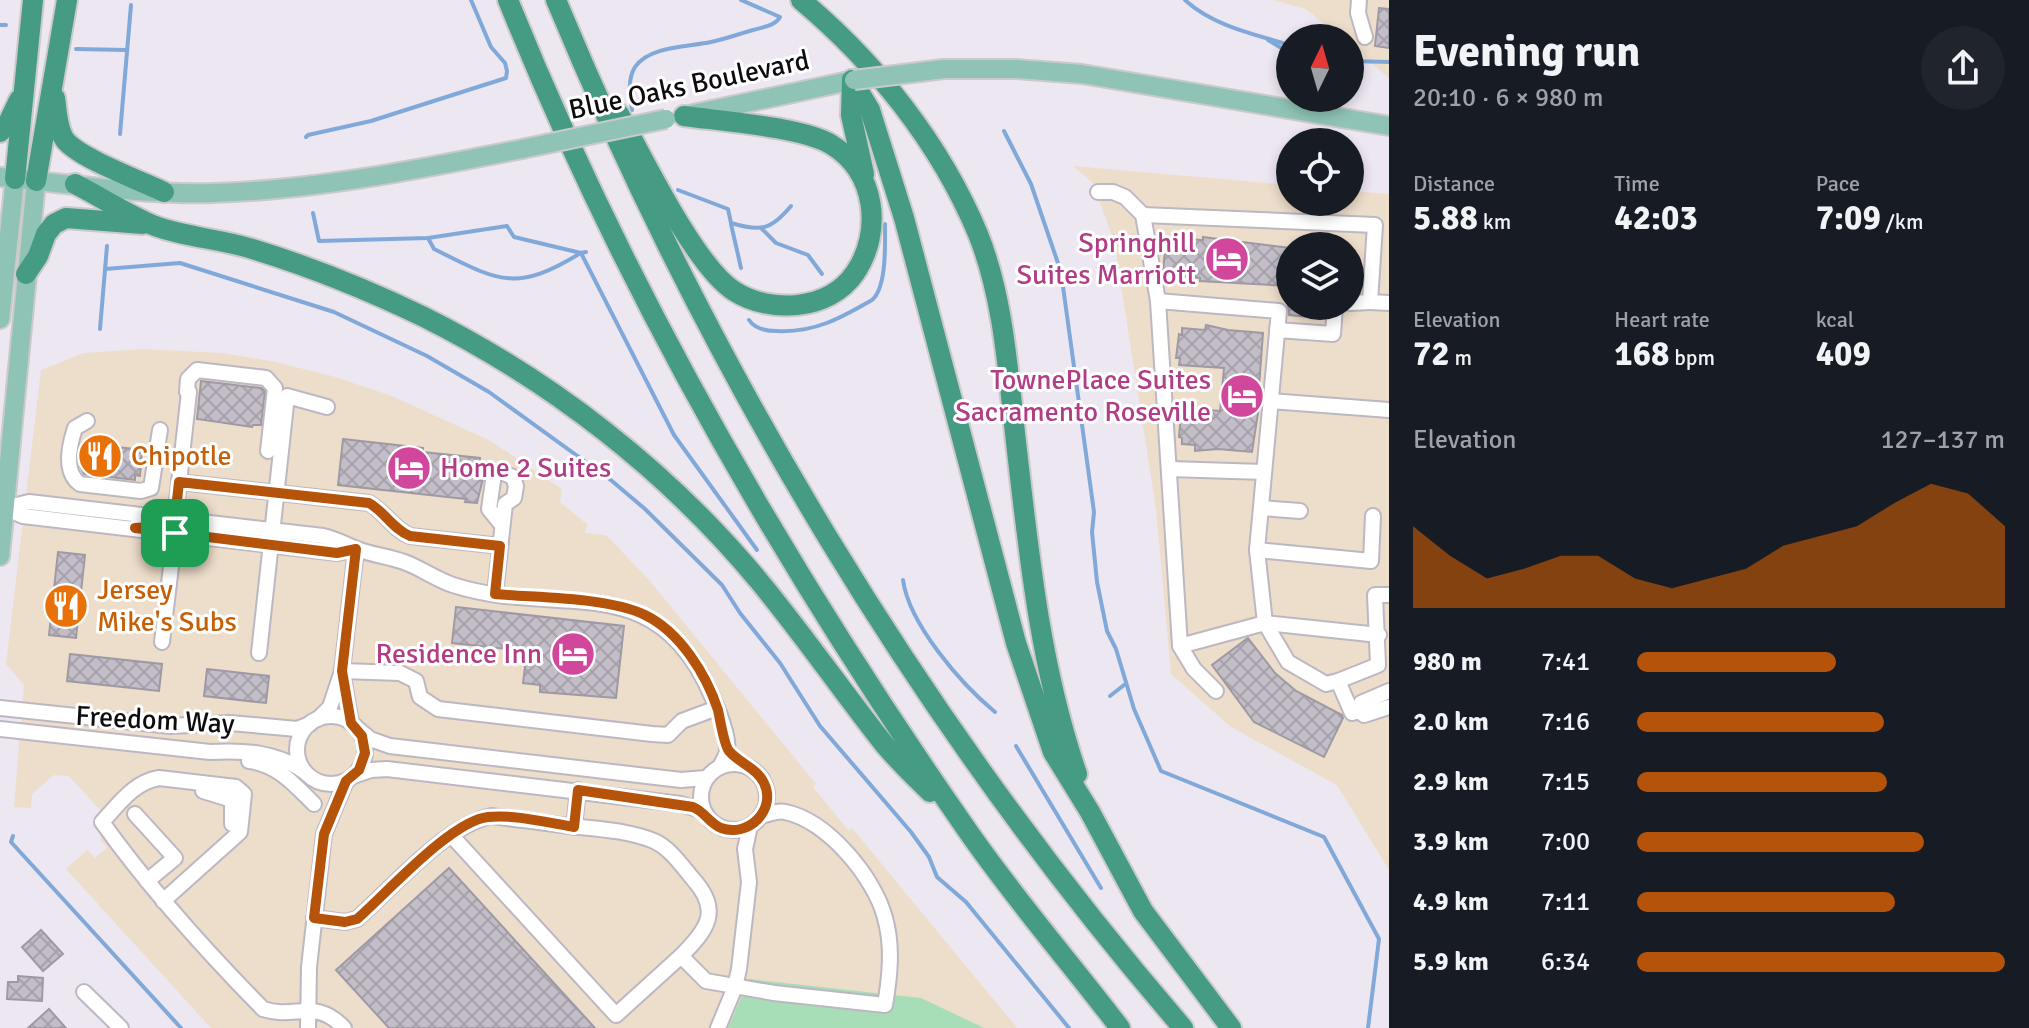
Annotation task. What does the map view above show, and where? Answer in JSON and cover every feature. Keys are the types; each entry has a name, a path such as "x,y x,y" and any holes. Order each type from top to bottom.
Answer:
{"highway":[{"path":"17,179 33,0"},
{"path":"17,179 53,86 67,0"},
{"path":"508,0 592,191 645,300 734,466 861,673 967,830 1120,1028"},
{"path":"801,0 856,51 911,117 941,160 978,235 1001,320 1041,639 1065,741 1090,812"},
{"path":"558,4 678,219 709,265 732,290 754,302 780,306 810,304 833,292 853,275 865,254 872,229 872,209 851,115 853,80"},
{"path":"558,4 631,172 685,280 740,385 840,556 903,657 972,758 1109,943 1183,1028"},
{"path":"853,80 870,110 904,218 1016,643 1053,752 1090,812 1143,911 1231,1028"},
{"path":"53,86 60,130 65,141 80,153 164,192"},
{"path":"0,132 8,123 23,89"},
{"path":"675,118 809,134 833,145 856,167 868,188"},
{"path":"75,184 155,225"},
{"path":"26,274 38,256 46,234 54,224 66,218 155,225 249,248 338,279 424,317 497,357 610,435 671,487 731,548 784,611 886,747 967,830"}],"main road":[{"name":"Blue Oaks Boulevard","path":"17,179 211,193 313,184 522,149 853,80 944,69 1015,69 1082,74 1389,126"},
{"path":"0,556 26,274 17,179"},
{"path":"0,319 17,179"}],"street":[{"path":"1359,0 1358,13 1365,37"},
{"path":"1098,192 1113,192 1125,197 1143,215 1158,301 1180,646 1194,669 1216,691"},
{"path":"1143,215 1382,225 1370,302"},
{"path":"1158,301 1279,311 1257,550 1265,623 1288,662 1326,684 1378,665 1375,595 1389,595"},
{"path":"1364,302 1389,303"},
{"path":"1277,330 1333,334 1334,320"},
{"path":"162,642 188,379 197,370 259,376 271,381 275,388 268,451"},
{"path":"259,653 287,396 327,407"},
{"path":"1270,401 1389,410"},
{"path":"87,421 75,428 69,468 75,481 95,486 141,491 151,488 160,430"},
{"path":"1169,469 1264,472"},
{"path":"179,482 369,503 378,508 397,530 410,536 500,546"},
{"path":"5,508 29,502 175,526 271,537 341,540 356,549 405,562 453,585 495,594 603,604 644,615 668,632 694,662 717,708 728,750 760,776 782,811"},
{"path":"5,508 23,516 135,528 175,526"},
{"path":"1261,508 1300,511"},
{"path":"1257,550 1371,561 1373,516"},
{"path":"495,594 502,525"},
{"path":"356,549 342,671 330,707 300,739 298,747 301,765 309,775 328,784 371,770 387,769 578,790 681,804 703,811"},
{"path":"1180,646 1265,623 1379,635"},
{"path":"342,671 400,673 416,681 420,697 438,709 652,734 668,735 682,721 717,708"},
{"path":"308,1028 309,967 324,834 365,753 365,745 354,726 342,671"},
{"path":"1338,681 1352,713 1359,711"},
{"path":"1359,711 1361,703 1389,691"},
{"path":"1359,711 1364,715 1389,707"},
{"name":"Freedom Way","path":"0,708 171,726 230,723 297,729 314,722"},
{"path":"314,722 335,717 354,726 370,739 390,746 681,780 706,778"},
{"name":"Freedom Way","path":"0,729 210,752 272,755 309,775"},
{"path":"720,767 728,750"},
{"path":"210,752 272,767 314,804"},
{"path":"745,766 728,764 720,767 706,778 700,794 703,811 714,824 731,830 745,849"},
{"path":"309,775 324,834"},
{"path":"163,901 240,832 244,794 236,787 159,778 147,780 131,790 102,822 147,881 163,901 203,949 263,1009 276,1013 308,1010 332,1015 344,1028"},
{"path":"574,827 578,790"},
{"path":"718,1028 735,987 749,882 745,849 767,800 767,791"},
{"path":"681,956 706,981 885,1005 890,938 885,915 869,881 845,851 796,815 782,811 731,830"},
{"path":"135,814 194,874"},
{"path":"314,918 345,922 357,919 451,835 476,819 491,816 600,828 656,842 700,887 710,909 708,922 699,938 616,1015 451,835"},
{"path":"147,881 175,858"},
{"path":"84,992 121,1028"}],"shaded area":[{"path":"1273,0 1389,0 1389,78 1364,57 1364,24 1324,24 1306,9"},
{"path":"1073,166 1276,184 1276,216 1364,216 1364,192 1389,194 1389,870 1337,785 1231,727 1171,674 1156,509 1114,240 1092,182"},
{"path":"143,349 221,353 271,361 332,376 389,395 489,440 562,489 560,502 588,525 584,533 606,535 649,580 816,784 813,787 848,830 852,828 1017,1028 211,1028 66,869 87,850 95,858 107,848 100,839 110,821 69,776 54,775 32,794 31,808 14,807 24,685 6,664 41,370 84,353"}],"green space":[{"path":"749,979 921,998 984,1028 728,1028"}],"building":[{"path":"1379,8 1389,9 1389,48 1375,46"},
{"name":"Springhill Suites Marriott","path":"1203,237 1276,246 1276,285 1200,281 1200,278 1169,275 1169,271 1163,271 1166,241 1172,241 1172,238 1203,240"},
{"name":"TownePlace Suites Sacramento Roseville","path":"1206,325 1263,333 1259,387 1262,387 1252,452 1218,449 1195,451 1195,445 1182,444 1179,437 1181,414 1184,414 1185,408 1220,411 1224,368 1179,365 1180,358 1176,358 1182,328 1205,330"},
{"path":"201,381 261,388 265,391 261,425 252,427 197,419"},
{"name":"Home 2 Suites","path":"343,439 480,458 478,477 483,478 477,503 465,502 466,499 338,485"},
{"path":"82,443 142,450 140,476 135,475 135,480 84,474 80,466"},
{"path":"58,552 85,555 76,638 49,635"},
{"name":"Residence Inn","path":"456,607 624,626 616,698 540,692 540,685 523,683 527,651 452,643"},
{"path":"1248,638 1275,673 1296,691 1342,715 1324,757 1254,722 1212,665"},
{"path":"70,654 162,664 159,691 67,681"},
{"path":"207,669 269,676 266,703 204,696"},
{"path":"449,868 595,1028 389,1028 336,970"},
{"path":"41,930 63,954 43,971 22,947"},
{"path":"18,976 43,978 42,1001 7,999 8,982 18,982"},
{"path":"49,1009 66,1028 28,1028"}],"waterway":[{"path":"306,137 371,121 506,78 505,63 491,47 471,0"},
{"path":"632,110 631,77 641,60 670,48 716,41 765,27 780,17 741,0"},
{"path":"1185,0 1221,23 1276,41"},
{"path":"120,134 131,5"},
{"path":"0,25 6,25"},
{"path":"1268,40 1276,45"},
{"path":"76,49 127,50"},
{"path":"1364,61 1389,62"},
{"path":"1004,131 1031,184 1061,272 1094,512 1092,532 1097,582 1107,631 1116,649 1134,709 1161,771 1324,837 1379,939 1368,1028"},
{"path":"678,190 728,209 731,223 750,228 771,224 791,206"},
{"path":"313,213 319,241 428,238 507,226 514,237 581,253"},
{"path":"731,224 741,268"},
{"path":"749,320 754,326 765,330 803,330 838,318 872,300 883,276 885,224"},
{"path":"762,229 776,243 808,255 822,274"},
{"path":"428,238 434,249 475,269 506,278 538,274 579,254"},
{"path":"100,329 107,246"},
{"path":"586,252 581,253 674,435 757,550"},
{"path":"105,269 180,263 334,312 427,356 489,392 612,481 722,585 780,663 820,726 911,832 929,857 937,877 966,902 1069,1028"},
{"path":"903,580 915,615 938,652 995,712"},
{"path":"1110,696 1124,685"},
{"path":"1016,746 1101,888"},
{"path":"13,836 11,842 181,1028"}],"place":[{"name":"Springhill Suites Marriott","path":"1227,259"},
{"name":"TownePlace Suites Sacramento Roseville","path":"1242,396"},
{"name":"Chipotle","path":"100,456"},
{"name":"Home 2 Suites","path":"409,468"},
{"name":"Jersey Mike's Subs","path":"66,606"},
{"name":"Residence Inn","path":"573,654"}],"route":[{"path":"179,482 369,503 403,534 500,546 495,594 624,608 661,625 675,638 694,662 709,689 728,750 760,776 764,783 767,791 765,808 755,823 731,830 714,824 703,811 693,807 578,790 574,827 491,816 476,819 445,839 357,919 345,922 314,918 324,834 346,781 359,770 365,753 362,736 351,723 342,671 356,549 337,553 175,533 135,528 163,526 175,519 179,482"}]}
